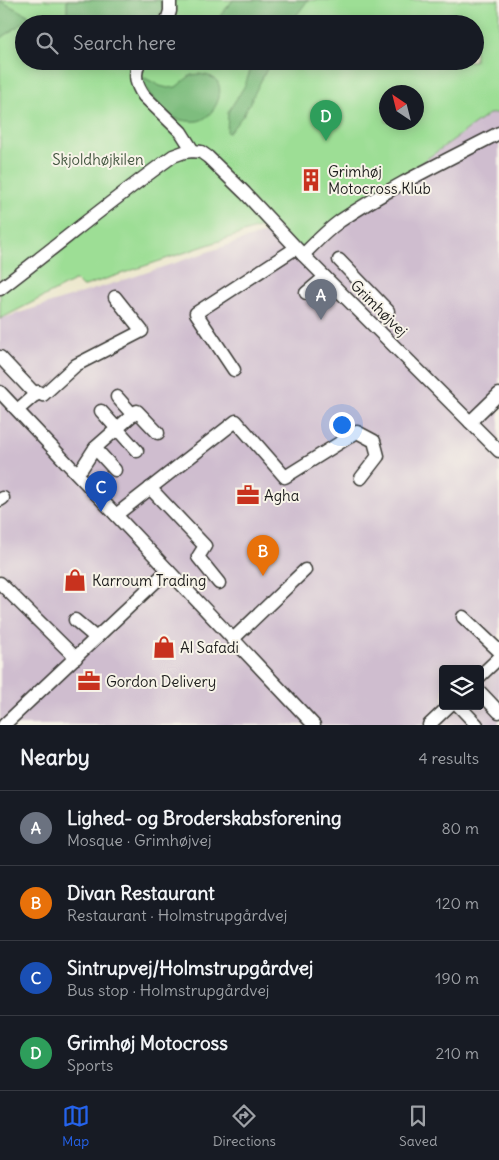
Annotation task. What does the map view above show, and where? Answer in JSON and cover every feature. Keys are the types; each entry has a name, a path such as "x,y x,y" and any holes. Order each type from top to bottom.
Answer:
{"street":[{"path":"169,15 170,0"},
{"path":"0,289 159,166 173,156 193,150 181,132 139,90 135,70"},
{"path":"234,370 196,313 300,251 339,222 397,186 499,133"},
{"name":"Grimhøjvej","path":"193,150 201,152 208,157 326,278 470,422 497,446"},
{"path":"339,260 388,311"},
{"path":"337,289 354,275"},
{"path":"306,293 326,278"},
{"path":"22,406 38,392 43,395 76,365 142,331 115,297"},
{"path":"0,357 36,395"},
{"path":"470,422 499,394"},
{"path":"116,397 133,415"},
{"path":"3,399 76,472 314,725"},
{"path":"101,411 137,451"},
{"path":"76,472 82,468 95,448 137,411 158,434"},
{"path":"116,515 236,421 285,477 357,432 374,441 378,456 360,478"},
{"path":"95,448 115,470"},
{"path":"150,488 205,546 198,556 220,583"},
{"path":"4,725 168,570"},
{"path":"233,639 305,570"},
{"path":"0,583 76,658"},
{"path":"463,617 499,651"},
{"path":"75,620 95,637"},
{"path":"484,673 497,665"},
{"path":"484,696 499,712"},
{"path":"429,725 445,710"},
{"path":"463,710 477,725"}],"shaded area":[{"path":"499,113 499,725 0,725 0,319 282,227 489,114"}],"green space":[{"name":"Skjoldhøjkilen","path":"0,0 499,0 499,113 489,114 339,222 303,255 245,193 238,197 264,226 82,287 76,280 0,319"},
{"path":"67,0 160,0 163,8 160,15 67,14"},
{"path":"233,0 308,0 297,15 221,15"},
{"path":"0,1 28,15 15,15 15,28 0,39"},
{"path":"251,70 266,70 244,114 230,132 227,133 228,112 244,87"},
{"path":"199,74 215,79 220,91 214,109 206,117 198,121 186,121 171,117 159,106 141,81 145,78 168,88 176,87 191,75"}],"place":[{"name":"Grimhøj Motocross","path":"326,141"},
{"name":"Grimhøj Motocross Klub","path":"311,180"},
{"name":"Lighed- og Broderskabsforening","path":"321,320"},
{"name":"Agha","path":"248,495"},
{"name":"Sintrupvej/Holmstrupgårdvej","path":"101,512"},
{"name":"Divan Restaurant","path":"263,576"},
{"name":"Karroum Trading","path":"75,580"},
{"name":"Al Safadi","path":"164,647"},
{"name":"Gordon Delivery","path":"89,681"}]}
